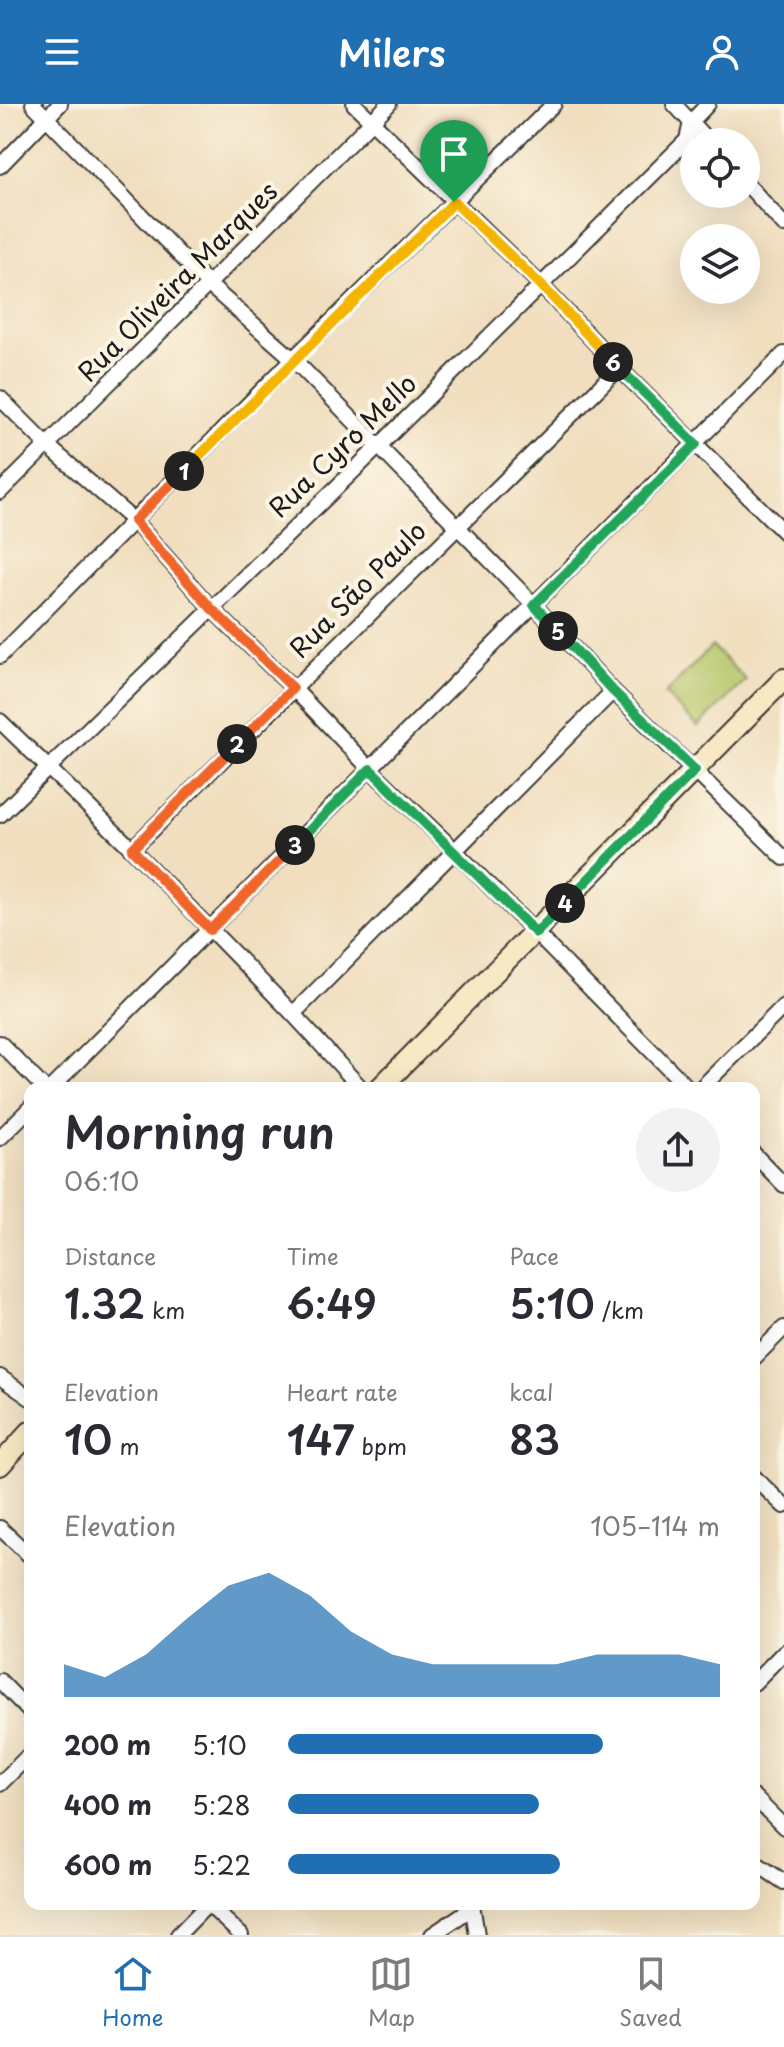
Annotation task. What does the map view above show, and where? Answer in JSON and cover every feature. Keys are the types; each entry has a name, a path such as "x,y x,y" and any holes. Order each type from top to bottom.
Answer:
{"street":[{"path":"33,104 209,285 293,359 534,605 613,691 784,858"},
{"path":"0,166 60,104"},
{"path":"354,104 541,285 619,368 784,532"},
{"name":"Rua Oliveira Marques","path":"0,492 389,104"},
{"path":"0,656 293,359 554,104"},
{"path":"674,104 696,128"},
{"name":"Rua Cyro Mello","path":"0,815 377,448 687,140 691,122 708,104"},
{"path":"760,198 784,225"},
{"path":"57,1082 784,354"},
{"name":"Rua São Paulo","path":"132,849 619,368"},
{"path":"0,398 48,446 134,521 211,608 682,1082"},
{"path":"386,1082 784,679"},
{"path":"293,1014 613,691"},
{"path":"0,721 132,849 355,1082"},
{"path":"707,1082 784,1006"},
{"path":"0,1043 38,1082"},
{"path":"0,1138 24,1114"},
{"path":"760,1160 784,1185"},
{"path":"760,1352 784,1328"},
{"path":"0,1377 24,1394"},
{"path":"0,1465 24,1439"},
{"path":"760,1483 784,1506"},
{"path":"0,1528 24,1550"},
{"path":"760,1677 784,1652"},
{"path":"0,1681 24,1706"},
{"path":"0,1784 24,1760"},
{"path":"760,1803 784,1827"},
{"path":"760,1866 784,1882"},
{"path":"178,1935 202,1910"},
{"path":"214,1910 241,1935"},
{"path":"432,1935 466,1910"},
{"path":"473,1910 477,1935"}],"green space":[{"path":"712,646 746,680 698,727 665,694"}],"route":[{"path":"454,202 541,285 696,444 534,605 613,691 695,770 536,933 370,769 210,930 132,849 293,688 211,608 134,521 293,359 454,202"}]}
